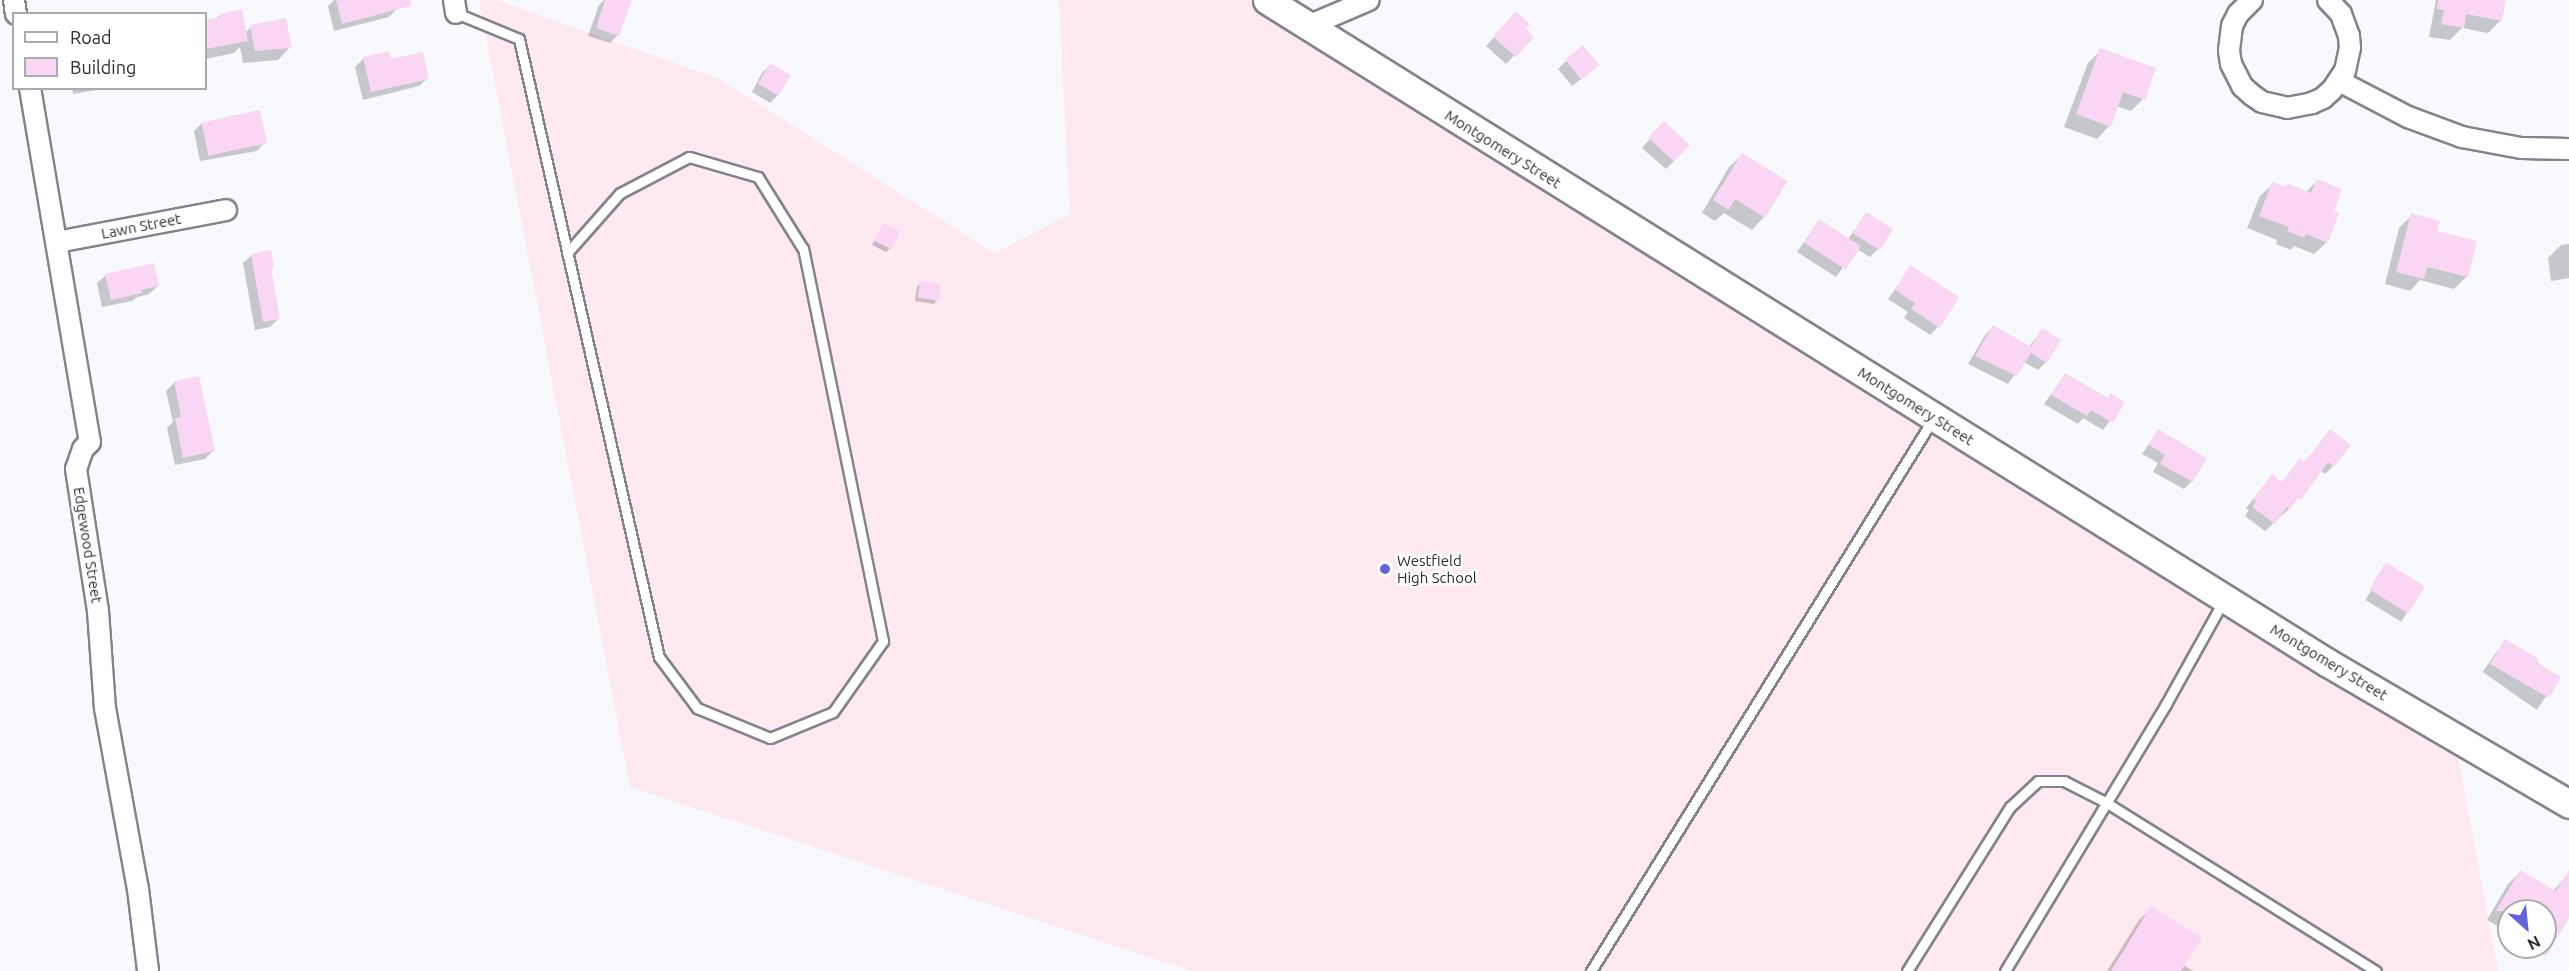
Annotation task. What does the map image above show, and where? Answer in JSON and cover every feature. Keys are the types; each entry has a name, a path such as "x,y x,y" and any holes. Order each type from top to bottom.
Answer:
{"main road":[{"name":"Montgomery Street","path":"1267,0 2328,663 2569,804"}],"street":[{"path":"1308,26 1369,0"},
{"path":"2252,0 2238,14 2232,26 2229,51 2235,75 2252,95 2275,106 2300,107 2323,98 2340,81 2349,60 2349,36 2341,14 2328,0"},
{"path":"2340,81 2408,117 2462,137 2521,148 2569,149"},
{"name":"Edgewood Street","path":"30,90 90,442 83,449 76,470 98,610 105,708 138,889 147,971"},
{"name":"Lawn Street","path":"57,242 226,210"}],"lane":[{"path":"455,7 519,39 567,253 659,657 697,708 770,738 833,712 883,641 803,249 758,177 689,157 620,193 567,253"},
{"path":"1591,971 1934,417"},
{"path":"2005,971 2166,704 2225,597"},
{"path":"1907,971 2010,807 2038,781 2064,782 2107,803 2376,971"}],"shaded area":[{"name":"Westfield High School","path":"479,0 497,0 720,79 994,253 1070,214 1059,0 1268,0 2454,737 2498,971 1192,971 630,787"}],"building":[{"path":"336,0 411,0 411,6 342,24"},
{"path":"605,0 632,0 619,36 596,28"},
{"path":"2438,0 2506,0 2502,21 2466,14 2464,28 2441,24 2444,10 2437,9"},
{"path":"242,9 248,41 207,49 207,20 220,17 219,14"},
{"path":"1516,11 1530,24 1526,29 1534,37 1516,57 1493,37"},
{"path":"286,18 292,48 255,51 250,25"},
{"path":"1583,45 1599,65 1581,80 1565,59"},
{"path":"2100,48 2156,68 2145,100 2123,92 2111,127 2076,114"},
{"path":"389,51 391,59 423,52 429,79 371,92 363,57"},
{"path":"770,63 791,75 779,96 758,84"},
{"path":"260,110 267,143 208,156 201,122"},
{"path":"1664,121 1690,145 1674,162 1648,138"},
{"path":"1742,153 1788,181 1765,218 1735,199 1729,210 1713,200"},
{"path":"2317,179 2342,189 2334,211 2339,213 2328,243 2306,234 2304,238 2287,231 2289,227 2259,216 2272,182 2286,187 2287,183 2311,193"},
{"path":"1866,212 1893,229 1880,250 1853,233"},
{"path":"2411,213 2440,221 2437,231 2477,241 2468,277 2427,267 2424,279 2396,272"},
{"path":"1819,219 1861,246 1846,270 1804,242"},
{"path":"883,223 900,231 892,249 875,241"},
{"path":"271,250 274,268 271,268 280,319 263,322 251,254"},
{"path":"154,263 159,286 141,290 142,293 111,300 105,274"},
{"path":"1910,265 1959,297 1940,328 1911,309 1915,303 1895,290"},
{"path":"920,281 941,284 938,301 918,298"},
{"path":"1993,325 2031,347 2042,328 2061,340 2047,363 2031,353 2017,376 1975,356"},
{"path":"2065,373 2108,398 2110,393 2125,402 2113,423 2091,410 2087,416 2051,395"},
{"path":"199,376 215,451 183,458 175,418 181,417 174,381"},
{"path":"2158,429 2207,458 2193,482 2160,464 2165,455 2149,445"},
{"path":"2330,429 2351,445 2334,467 2328,462 2301,500 2298,498 2290,509 2287,507 2275,524 2252,507 2256,501 2253,499 2272,474 2282,482 2300,458 2305,462"},
{"path":"2386,562 2425,586 2408,614 2369,589"},
{"path":"2505,639 2539,659 2536,663 2561,677 2549,698 2490,664"},
{"path":"2520,870 2556,891 2569,870 2569,918 2557,938 2557,899 2503,899"},
{"path":"2151,906 2202,938 2181,971 2111,971"}],"place":[{"name":"Westfield High School","path":"1385,569"}]}
